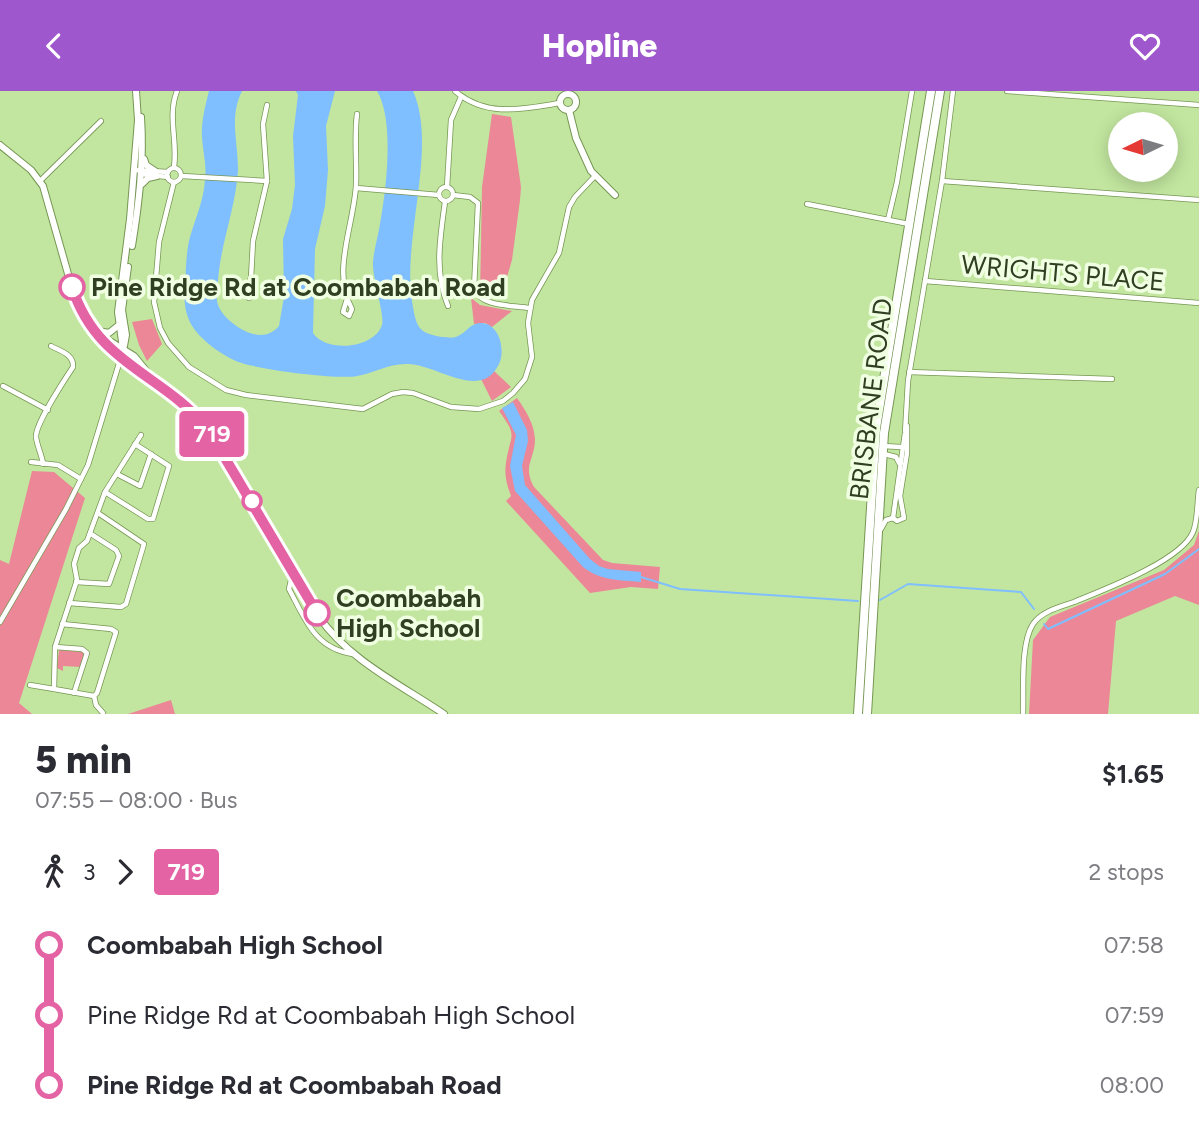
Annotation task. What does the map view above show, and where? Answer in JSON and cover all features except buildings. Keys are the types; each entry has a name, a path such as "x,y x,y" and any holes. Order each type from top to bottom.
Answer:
{"highway":[{"name":"BRISBANE ROAD","path":"858,714 878,449 909,224 931,91"},
{"name":"BRISBANE ROAD","path":"867,714 878,449 940,91"}],"street":[{"path":"139,91 143,153 146,165 156,174"},
{"path":"134,356 126,335 122,310 140,185 139,91"},
{"path":"168,175 174,167 176,155 172,114 177,91"},
{"path":"455,91 474,103 501,111 560,103"},
{"path":"888,220 912,91"},
{"name":"BRISBANE ROAD","path":"906,422 909,372 942,180 953,91"},
{"path":"1007,91 1199,105"},
{"path":"570,92 577,102 575,108 569,110 563,109 560,103 564,95 570,92"},
{"path":"447,187 451,120 461,97"},
{"path":"251,278 253,241 267,181 264,124 267,106"},
{"path":"569,110 576,138 594,177 615,195"},
{"path":"347,299 344,260 356,188 357,114"},
{"path":"40,181 101,121"},
{"path":"0,145 28,167 40,181 52,213 74,295 99,338 120,358 193,412 209,431 327,628 354,654 444,714"},
{"path":"139,372 124,349 118,305 143,153"},
{"path":"174,167 179,169 182,176"},
{"path":"138,172 168,175 174,182"},
{"path":"140,185 156,174"},
{"path":"182,176 267,181"},
{"path":"174,182 179,181 182,176"},
{"path":"174,182 156,261 156,314 160,328 178,357 197,373 226,390 246,395 354,408 370,407 392,394 403,392 465,409 479,409 493,406 513,393 525,379 530,367 532,345 529,308 537,287 559,253 569,207 594,177"},
{"path":"942,180 1199,200"},
{"path":"439,195 441,189 447,187"},
{"path":"445,202 450,201 453,195 452,190 447,187"},
{"path":"356,188 439,195 445,202 439,246 440,281 447,306"},
{"path":"453,195 470,197 478,203 474,289 476,294 483,300 529,308"},
{"path":"807,204 909,224"},
{"name":"WRIGHTS PLACE","path":"925,281 1199,303"},
{"path":"88,322 107,341 134,356 158,385"},
{"path":"96,330 109,333 119,325"},
{"path":"0,622 66,509 88,465 126,335"},
{"path":"43,464 36,434 73,362 71,357 51,345"},
{"path":"909,372 1112,379"},
{"path":"3,386 48,410"},
{"path":"893,519 906,422"},
{"path":"876,544 886,520 897,521 904,518 900,493 907,457 906,422"},
{"path":"54,689 55,647 76,582 74,564 79,548 87,541 105,492 141,435"},
{"path":"105,492 148,519 153,519 170,467 135,445"},
{"path":"878,449 902,447"},
{"path":"902,447 907,457"},
{"path":"878,449 897,459 898,478"},
{"path":"117,474 140,486 151,454"},
{"path":"31,462 58,465 81,479"},
{"path":"1023,714 1026,643 1037,619 1056,608 1146,570 1182,547 1193,531 1199,490"},
{"path":"69,603 123,607 141,558 144,543 98,513"},
{"path":"76,582 108,585 119,556 118,551 90,534"},
{"path":"295,577 291,580 289,589 315,636 337,651 354,654"},
{"path":"62,624 111,629 116,632 94,696 96,705 103,713"},
{"path":"322,639 327,635 327,628"},
{"path":"55,647 82,649 86,652 74,693"},
{"path":"30,685 94,696"}],"shaded area":[{"path":"492,114 511,117 521,187 512,260 501,297 480,295 482,187"},
{"path":"471,298 480,305 512,311 492,327 485,323 474,324"},
{"path":"152,319 162,344 147,361 132,322"},
{"path":"494,371 511,387 492,401 481,379"},
{"path":"517,398 529,417 534,433 529,473 534,487 603,560 660,567 658,589 631,587 590,593 506,501 511,496 505,472 512,436 499,411"},
{"path":"32,471 54,472 85,498 19,703 32,714 0,714 0,560 9,564"},
{"path":"1199,531 1199,605 1175,596 1116,621 1108,714 1029,714 1033,640 1050,617 1164,570 1194,545"},
{"path":"59,650 84,652 81,667 63,666 63,671 57,668"},
{"path":"171,700 175,714 128,714"}],"water":[{"path":"209,91 242,91 235,120 237,184 222,252 217,293 218,306 225,316 240,328 254,334 269,333 279,326 284,297 283,239 292,209 295,185 293,136 298,95 296,91 335,91 326,126 328,170 325,206 315,249 313,333 328,344 349,346 370,339 377,333 382,320 373,262 388,156 386,120 377,91 413,91 420,113 422,138 411,249 410,276 415,317 419,327 427,333 442,337 456,337 480,323 492,327 499,338 502,352 499,364 491,375 470,381 408,364 347,377 296,373 236,361 203,339 189,320 184,293 188,246 204,188 206,169 202,126"},
{"path":"513,402 527,430 528,441 522,466 525,485 590,559 608,569 641,572 641,582 603,577 583,567 515,491 510,466 516,435 502,408"}],"waterway":[{"path":"1044,624 1048,629 1165,574 1199,549"},
{"path":"641,577 680,589 858,601"},
{"path":"880,600 908,584 1021,592 1034,609"}],"bus line":[{"name":"719","path":"72,287 81,310 99,338 130,366 193,412 204,424 317,613"}],"place":[{"name":"Pine Ridge Rd at Coombabah Road","path":"72,287"},
{"name":"Coombabah High School","path":"317,613"}]}
